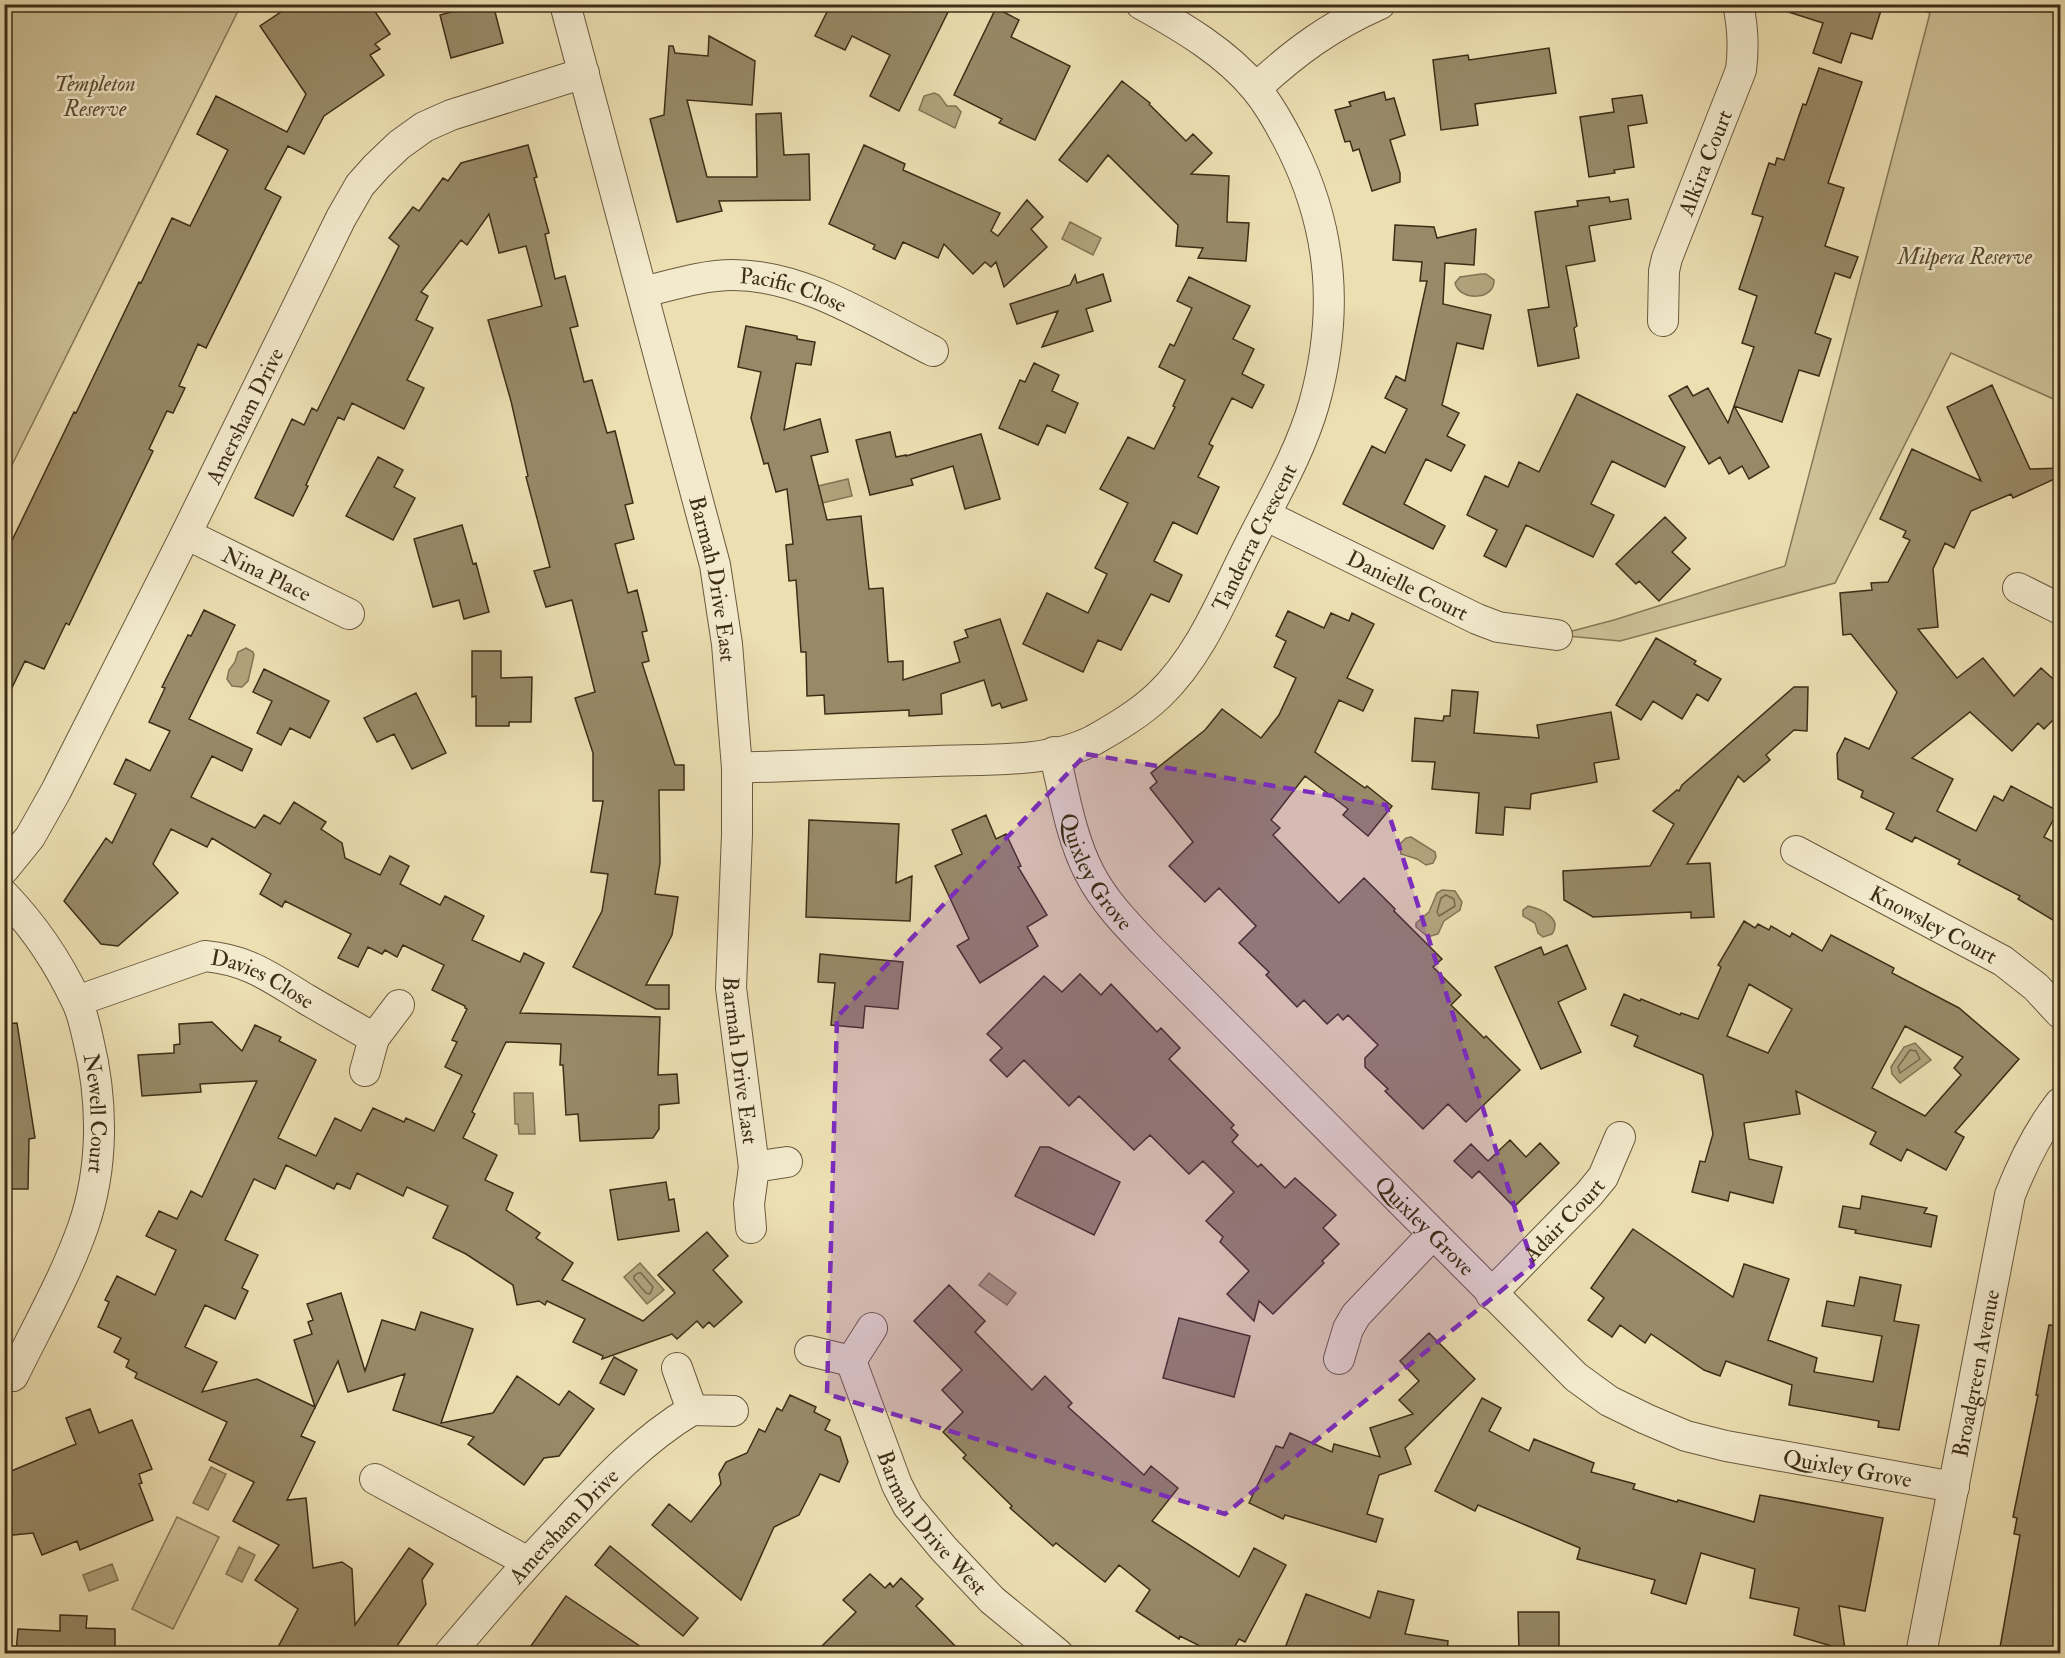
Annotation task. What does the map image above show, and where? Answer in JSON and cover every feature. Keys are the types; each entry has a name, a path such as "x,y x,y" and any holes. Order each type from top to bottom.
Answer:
{"street":[{"name":"Barmah Drive East","path":"565,4 715,565 728,655 737,768 737,844 730,988 754,1167 749,1204 751,1228"},
{"name":"Tanderra Crescent","path":"737,768 1010,758 1054,752 1088,743 1141,711 1176,677 1207,629 1265,515 1313,407 1325,345 1329,284 1321,221 1310,187 1287,137 1256,88 1204,44 1141,4"},
{"path":"1256,88 1278,68 1332,27 1380,4"},
{"name":"Alkira Court","path":"1663,321 1667,258 1741,70 1744,47 1738,4"},
{"name":"Amersham Drive","path":"4,869 30,837 47,807 186,534 341,218 360,185 399,145 424,127 451,115 584,73"},
{"name":"Pacific Close","path":"643,292 712,276 753,276 774,279 799,285 820,294 933,351"},
{"name":"Danielle Court","path":"1265,515 1478,619 1498,627 1557,635"},
{"name":"Nina Place","path":"186,534 349,614"},
{"path":"2018,588 2061,609"},
{"name":"Quixley Grove","path":"1054,752 1073,831 1082,855 1090,873 1114,909 1152,951 1576,1377 1609,1401 1686,1436 1726,1446 1954,1487"},
{"name":"Knowsley Court","path":"1796,851 2003,962 2036,987 2061,1013"},
{"name":"Newell Court","path":"4,895 39,935 77,1001 92,1058 97,1089 96,1172 79,1237 13,1376"},
{"name":"Davies Close","path":"77,1001 205,956 220,957 264,972 374,1038"},
{"path":"365,1071 374,1038 399,1005"},
{"name":"Broadgreen Avenue","path":"1921,1653 2010,1195 2034,1143 2061,1103"},
{"name":"Adair Court","path":"1491,1294 1603,1177 1620,1137"},
{"name":"Barmah Drive East","path":"754,1167 786,1162"},
{"path":"1339,1359 1348,1329 1356,1315 1433,1234"},
{"path":"810,1352 851,1361 872,1328"},
{"name":"Barmah Drive West","path":"851,1361 903,1498 943,1548 1041,1649"},
{"path":"677,1368 692,1410 733,1412"},
{"name":"Amersham Drive","path":"448,1653 528,1562 623,1462 649,1438 692,1410"},
{"path":"375,1479 528,1562"}],"highlighted area":[{"path":"1086,754 1386,805 1533,1265 1225,1514 827,1394 837,1017"}],"green space":[{"name":"Templeton Reserve","path":"4,5 241,5 5,479"},
{"name":"Milpera Reserve","path":"1904,5 2060,5 2060,402 1951,353 1835,583 1620,641 1557,635 1614,620 1785,566 1930,13"},
{"path":"177,1517 219,1537 173,1629 132,1609"}],"water":[{"path":"934,93 939,95 947,106 956,106 961,112 955,128 919,110 924,96"},
{"path":"1070,222 1101,238 1093,255 1062,239"},
{"path":"1486,274 1494,280 1493,287 1483,295 1463,293 1455,283 1460,277"},
{"path":"848,479 852,496 809,506 805,489"},
{"path":"246,648 254,655 248,681 242,687 232,686 227,679 229,670 238,652"},
{"path":"1411,837 1435,852 1436,857 1433,863 1426,865 1417,859 1401,854 1400,844 1406,838"},
{"path":"1442,890 1455,891 1462,902 1460,910 1444,921 1438,934 1428,937 1416,927 1416,923 1429,912 1437,893"},
{"path":"1528,906 1539,909 1553,919 1555,928 1552,934 1543,937 1538,933 1535,923 1523,916 1523,910"},
{"path":"1915,1043 1931,1060 1900,1083 1892,1074 1891,1067 1904,1047"},
{"path":"514,1093 533,1093 535,1134 519,1134 518,1124 515,1124"},
{"path":"640,1263 664,1290 647,1304 624,1277"},
{"path":"989,1273 1016,1293 1007,1305 979,1285"},
{"path":"211,1467 226,1474 208,1510 193,1503"},
{"path":"239,1547 255,1555 242,1582 226,1574"},
{"path":"112,1564 118,1580 89,1591 83,1575"}],"building":[{"path":"293,4 370,4 390,34 375,44 380,49 370,55 384,75 324,116 304,154 288,146 265,189 281,197 206,348 198,344 179,386 185,388 173,413 167,411 149,449 153,451 69,625 66,623 44,669 25,661 4,704 4,557 172,218 190,226 228,150 197,134 216,96 287,132 306,94 260,26"},
{"path":"480,4 493,4 503,43 451,58 440,15"},
{"path":"831,4 952,4 899,111 870,96 890,55 852,36 845,50 815,36"},
{"path":"1780,4 1883,4 1872,39 1851,33 1841,63 1813,53 1823,23 1779,9"},
{"path":"996,8 1019,20 1011,37 1070,66 1035,140 999,123 1002,119 954,95"},
{"path":"709,36 755,61 752,105 687,100 707,177 757,177 756,114 781,113 784,155 809,154 810,200 719,201 722,211 677,222 650,119 664,115 669,46 673,46 675,53 708,56"},
{"path":"1549,48 1556,93 1475,104 1478,125 1441,130 1433,60 1468,55 1469,60"},
{"path":"1819,68 1862,82 1828,183 1844,188 1825,246 1858,257 1850,278 1835,273 1815,333 1831,339 1819,376 1799,370 1782,422 1734,406 1754,347 1742,343 1757,296 1739,289 1763,217 1752,214 1769,163 1775,165 1777,158 1784,160 1803,104 1806,105"},
{"path":"1122,81 1150,103 1186,141 1193,134 1212,153 1191,174 1229,176 1227,222 1249,223 1246,261 1198,258 1203,248 1176,246 1178,225 1108,155 1087,182 1059,160"},
{"path":"1384,92 1386,100 1394,98 1405,135 1390,140 1400,173 1400,182 1372,191 1359,149 1353,151 1350,141 1345,142 1335,110 1351,106 1349,102"},
{"path":"1642,95 1647,123 1628,126 1634,167 1589,177 1580,117 1614,112 1612,99"},
{"path":"528,145 537,177 534,178 549,233 545,234 555,279 565,276 578,326 570,328 584,382 592,380 607,433 615,431 633,503 625,505 634,539 615,544 628,593 637,590 647,631 642,632 649,661 642,663 675,765 684,765 684,790 659,790 660,863 655,894 678,897 672,935 646,985 669,985 669,1009 656,1009 573,967 602,911 608,874 591,872 603,801 593,801 593,753 575,698 595,692 572,600 546,607 534,571 550,567 526,477 528,476 511,401 488,320 542,306 526,246 499,253 489,214 467,245 461,240 421,292 428,296 416,320 433,328 407,380 424,388 404,429 352,403 344,420 338,417 293,516 255,498 292,419 304,425 312,408 317,411 399,246 389,238 413,207 419,211 443,178 448,181 461,163"},
{"path":"864,145 905,164 903,170 1000,213 991,231 998,236 1027,200 1043,217 1031,229 1047,247 1004,287 996,262 991,267 985,262 973,274 944,244 938,258 903,242 895,259 873,249 875,245 829,224"},
{"path":"1609,197 1610,202 1628,199 1631,219 1589,226 1595,261 1566,266 1577,326 1574,328 1579,358 1538,366 1528,310 1549,307 1535,212 1578,206 1577,201"},
{"path":"1395,225 1434,227 1437,238 1476,229 1474,265 1445,263 1443,304 1491,315 1483,349 1457,343 1442,405 1459,413 1447,436 1465,445 1451,471 1426,459 1404,504 1445,526 1433,549 1343,504 1372,446 1385,453 1407,409 1385,398 1396,376 1405,381 1427,281 1420,281 1422,262 1393,260"},
{"path":"1103,274 1111,301 1086,309 1093,331 1042,347 1058,311 1017,324 1010,304 1070,285 1075,275 1077,283"},
{"path":"1189,277 1250,306 1233,339 1254,349 1242,374 1264,385 1252,408 1232,398 1209,444 1213,446 1198,477 1219,487 1197,534 1173,522 1154,561 1182,575 1169,602 1151,594 1121,650 1098,640 1083,672 1023,644 1047,593 1088,613 1107,574 1095,568 1128,503 1100,489 1128,437 1154,449 1175,407 1173,406 1185,380 1159,367 1170,344 1174,346 1192,308 1177,301"},
{"path":"746,326 815,342 811,365 796,363 784,430 820,419 828,452 811,456 827,520 861,516 869,589 883,588 888,662 903,661 903,680 960,662 954,642 968,637 965,630 1000,619 1027,700 1002,708 1000,703 992,706 984,680 941,694 942,714 909,716 909,710 825,714 824,695 807,696 806,652 801,652 796,580 789,581 786,545 793,544 787,489 776,492 768,463 764,464 751,418 761,372 738,367"},
{"path":"1034,363 1059,375 1052,391 1078,403 1065,433 1047,425 1038,445 999,428 1020,380 1025,382"},
{"path":"1992,385 2030,469 2061,468 2061,476 2013,498 2011,494 1971,511 1954,548 1945,543 1933,569 1938,627 1918,629 1957,678 1983,658 2014,696 2041,668 2061,686 2061,712 2044,729 2038,723 2012,751 1970,712 1912,758 1953,779 1937,811 1976,831 1994,796 2003,801 2011,786 2058,811 2044,837 2061,846 2061,925 2018,899 2020,896 1958,864 1960,860 1915,837 1912,842 1886,829 1894,813 1861,797 1863,791 1838,779 1837,754 1845,738 1869,749 1897,692 1851,634 1843,635 1840,593 1872,590 1871,583 1888,582 1910,540 1903,537 1906,531 1880,519 1912,449 1981,481 1947,407"},
{"path":"1687,386 1693,396 1708,388 1728,423 1734,406 1769,467 1749,479 1742,466 1729,474 1720,457 1709,464 1669,396"},
{"path":"1577,394 1685,447 1665,487 1612,461 1591,504 1614,515 1593,557 1526,525 1506,567 1484,556 1497,530 1467,515 1485,476 1508,487 1519,462 1539,472"},
{"path":"890,432 896,457 981,434 1000,499 965,509 953,466 911,479 913,485 870,495 856,440"},
{"path":"378,457 403,470 394,487 415,498 393,540 346,516"},
{"path":"1665,517 1686,538 1672,552 1690,569 1659,601 1639,581 1636,584 1616,564"},
{"path":"462,525 473,564 476,563 489,612 464,619 459,600 433,607 414,539"},
{"path":"204,610 235,625 189,719 252,749 242,771 212,756 191,797 255,828 264,815 280,824 294,802 326,822 321,829 342,843 345,858 380,875 390,856 409,866 400,884 440,905 445,896 484,916 472,940 520,962 524,953 544,963 520,1013 660,1017 658,1075 677,1074 679,1103 659,1105 659,1129 653,1138 580,1141 578,1114 566,1115 563,1065 560,1065 561,1044 506,1042 472,1112 475,1114 463,1138 497,1155 485,1180 513,1193 506,1210 540,1233 536,1238 573,1263 562,1280 643,1321 675,1293 658,1275 707,1232 728,1256 713,1270 742,1302 714,1327 709,1322 703,1328 697,1321 677,1339 672,1334 602,1359 603,1356 573,1342 585,1319 547,1301 545,1305 539,1301 517,1305 513,1285 466,1254 433,1238 448,1206 407,1187 403,1196 357,1173 350,1189 337,1183 334,1189 286,1165 275,1189 254,1179 225,1240 258,1255 242,1288 248,1291 235,1319 205,1305 185,1347 217,1362 202,1392 257,1379 315,1407 294,1340 312,1334 308,1322 313,1320 307,1304 341,1293 365,1371 382,1320 415,1330 421,1312 473,1329 441,1423 493,1413 517,1376 559,1405 569,1391 594,1409 559,1456 544,1458 524,1485 468,1444 474,1437 393,1410 405,1374 348,1392 338,1361 301,1436 315,1442 287,1500 306,1498 313,1568 342,1562 352,1569 355,1625 409,1548 433,1564 422,1580 426,1604 392,1653 275,1653 298,1609 255,1580 279,1545 233,1521 254,1482 209,1460 227,1422 135,1378 137,1373 126,1367 129,1360 114,1352 121,1338 98,1327 109,1302 105,1300 117,1276 155,1295 176,1250 146,1236 159,1211 177,1219 191,1191 202,1197 257,1081 200,1084 201,1092 142,1096 138,1055 174,1053 174,1045 180,1044 179,1024 212,1022 242,1051 255,1025 281,1037 279,1041 316,1060 278,1138 316,1156 335,1118 361,1131 373,1108 404,1122 406,1118 434,1131 462,1075 445,1067 457,1042 452,1040 467,1009 432,990 444,965 403,945 397,957 385,950 382,954 368,947 358,967 338,958 351,934 285,901 282,907 260,894 271,874 212,838 207,847 171,829 153,864 178,893 118,946 101,944 64,901 106,838 112,843 136,794 114,784 126,759 150,771 170,731 149,722 165,688 162,687 188,635 191,636"},
{"path":"1288,611 1324,628 1331,613 1349,621 1352,613 1374,624 1347,678 1373,690 1363,711 1339,700 1315,752 1365,788 1367,786 1392,806 1368,836 1343,815 1348,809 1305,776 1271,820 1280,828 1273,835 1339,903 1364,878 1442,959 1433,967 1461,995 1451,1005 1520,1070 1466,1122 1448,1104 1423,1129 1365,1067 1365,1058 1378,1045 1348,1015 1343,1020 1338,1014 1327,1024 1304,1000 1297,1007 1266,975 1269,972 1239,943 1256,926 1219,888 1205,902 1169,866 1193,842 1150,788 1157,782 1151,773 1205,730 1222,709 1261,738 1279,715 1296,678 1274,667 1286,641 1276,636"},
{"path":"1656,638 1696,661 1694,664 1721,679 1708,701 1697,694 1682,719 1653,701 1641,720 1616,705"},
{"path":"472,651 501,651 501,678 532,677 531,722 509,722 509,726 476,726 476,696 472,697"},
{"path":"264,669 329,701 310,738 290,728 281,745 257,733 272,701 253,692"},
{"path":"1794,687 1808,687 1807,731 1794,730 1766,755 1770,760 1744,782 1738,776 1687,864 1710,863 1714,917 1691,918 1691,912 1593,917 1564,900 1563,871 1650,866 1674,824 1653,811 1677,790 1679,791 1682,785"},
{"path":"1452,690 1478,692 1474,733 1539,738 1537,725 1611,712 1619,759 1594,763 1597,782 1531,794 1530,809 1505,807 1503,835 1476,833 1479,793 1432,789 1435,762 1412,761 1415,718 1443,721 1444,716 1450,716"},
{"path":"416,693 446,753 412,769 394,734 377,742 364,718"},
{"path":"986,815 996,839 1006,834 1021,866 1018,867 1047,915 1027,927 1038,946 980,983 957,946 969,939 935,866 962,854 952,830"},
{"path":"809,820 899,824 896,883 912,876 910,921 806,917"},
{"path":"1744,921 1755,928 1758,924 1769,930 1771,926 1790,937 1792,933 1822,951 1831,935 1894,968 1892,973 1959,1008 2019,1059 1955,1132 1964,1137 1946,1170 1907,1149 1901,1161 1870,1144 1876,1132 1796,1091 1800,1114 1744,1123 1749,1159 1782,1167 1773,1203 1730,1192 1728,1201 1692,1192 1700,1161 1705,1162 1713,1134 1703,1075 1634,1046 1638,1036 1611,1025 1624,994 1680,1015 1681,1013 1698,1019 1721,967 1718,965","holes":["1749,984 1792,1009 1768,1053 1727,1036","1905,1026 1963,1057 1954,1068 1961,1075 1925,1116 1872,1088"]},
{"path":"1567,945 1586,989 1558,1002 1581,1052 1541,1069 1495,967 1541,947 1544,955"},
{"path":"820,954 903,962 898,1009 865,1006 863,1028 831,1025 835,983 818,982"},
{"path":"1080,974 1101,995 1111,984 1157,1032 1161,1028 1180,1048 1169,1059 1234,1125 1231,1128 1238,1135 1232,1142 1258,1167 1261,1164 1285,1188 1295,1178 1336,1215 1323,1228 1339,1244 1322,1261 1324,1263 1273,1314 1259,1301 1254,1321 1227,1294 1249,1271 1220,1242 1223,1237 1206,1221 1234,1192 1203,1161 1189,1174 1150,1135 1134,1150 1079,1096 1069,1106 1024,1060 1007,1077 990,1060 1002,1048 987,1034 1044,976 1062,992"},
{"path":"17,1023 35,1138 29,1139 28,1189 4,1189 4,1024"},
{"path":"1510,1140 1526,1157 1540,1143 1559,1163 1514,1207 1479,1171 1472,1178 1454,1161 1471,1144 1488,1161"},
{"path":"1040,1147 1049,1147 1120,1182 1094,1235 1015,1196"},
{"path":"666,1182 669,1200 674,1199 679,1231 618,1240 610,1190"},
{"path":"1862,1196 1927,1208 1924,1213 1937,1216 1931,1247 1855,1233 1856,1230 1839,1227 1843,1206 1860,1209"},
{"path":"1633,1229 1733,1297 1744,1264 1789,1279 1768,1340 1817,1358 1814,1372 1873,1382 1882,1336 1822,1326 1827,1301 1854,1306 1860,1277 1901,1285 1894,1321 1919,1325 1899,1430 1878,1427 1879,1421 1789,1405 1792,1385 1726,1361 1720,1376 1704,1370 1651,1334 1645,1343 1620,1325 1612,1337 1588,1320 1604,1298 1591,1288"},
{"path":"949,1285 985,1321 975,1332 1032,1390 1045,1376 1072,1403 1068,1407 1144,1475 1151,1466 1178,1488 1152,1521 1239,1577 1254,1548 1286,1565 1245,1642 1239,1639 1231,1653 1214,1653 1180,1636 1179,1639 1136,1611 1150,1590 1119,1565 1105,1582 1056,1543 1053,1546 1010,1508 1012,1506 963,1458 966,1455 943,1432 963,1412 942,1390 962,1370 914,1321"},
{"path":"1179,1318 1250,1336 1234,1397 1163,1378"},
{"path":"2049,1325 2061,1326 2061,1653 1999,1653 2020,1535 2014,1534 2017,1518 2013,1517 2038,1395 2036,1395"},
{"path":"1429,1333 1475,1379 1405,1448 1411,1464 1379,1475 1367,1514 1383,1519 1376,1542 1285,1515 1283,1519 1249,1503 1276,1446 1283,1448 1290,1433 1332,1452 1334,1444 1380,1457 1370,1428 1413,1414 1399,1400 1419,1381 1400,1361"},
{"path":"614,1357 637,1370 624,1395 600,1383"},
{"path":"790,1395 816,1407 814,1412 830,1420 825,1430 840,1437 848,1462 839,1482 820,1474 799,1515 774,1527 741,1600 652,1525 669,1504 691,1522 721,1484 719,1474 726,1462 747,1453 759,1429 765,1432 777,1408 782,1411"},
{"path":"1482,1398 1501,1408 1489,1431 1529,1451 1534,1439 1594,1463 1591,1472 1635,1484 1633,1489 1754,1522 1760,1495 1883,1518 1865,1611 1839,1606 1845,1650 1794,1635 1799,1608 1750,1598 1755,1569 1701,1553 1686,1604 1651,1593 1655,1580 1577,1559 1580,1548 1478,1505 1475,1511 1435,1491"},
{"path":"90,1409 99,1433 132,1420 152,1469 139,1474 142,1483 139,1484 153,1520 80,1550 77,1541 42,1555 33,1533 4,1536 4,1474 76,1444 66,1418"},
{"path":"610,1546 698,1618 683,1636 595,1565"},
{"path":"870,1574 885,1588 890,1583 893,1587 901,1578 923,1599 916,1606 962,1653 815,1653 856,1612 843,1600"},
{"path":"1378,1591 1414,1600 1405,1634 1448,1641 1447,1653 1283,1653 1306,1594 1370,1618"},
{"path":"566,1596 650,1653 526,1653"},
{"path":"1518,1612 1559,1612 1559,1653 1519,1653"},
{"path":"60,1615 87,1616 86,1628 115,1629 115,1653 16,1653 18,1629 60,1631"}]}
